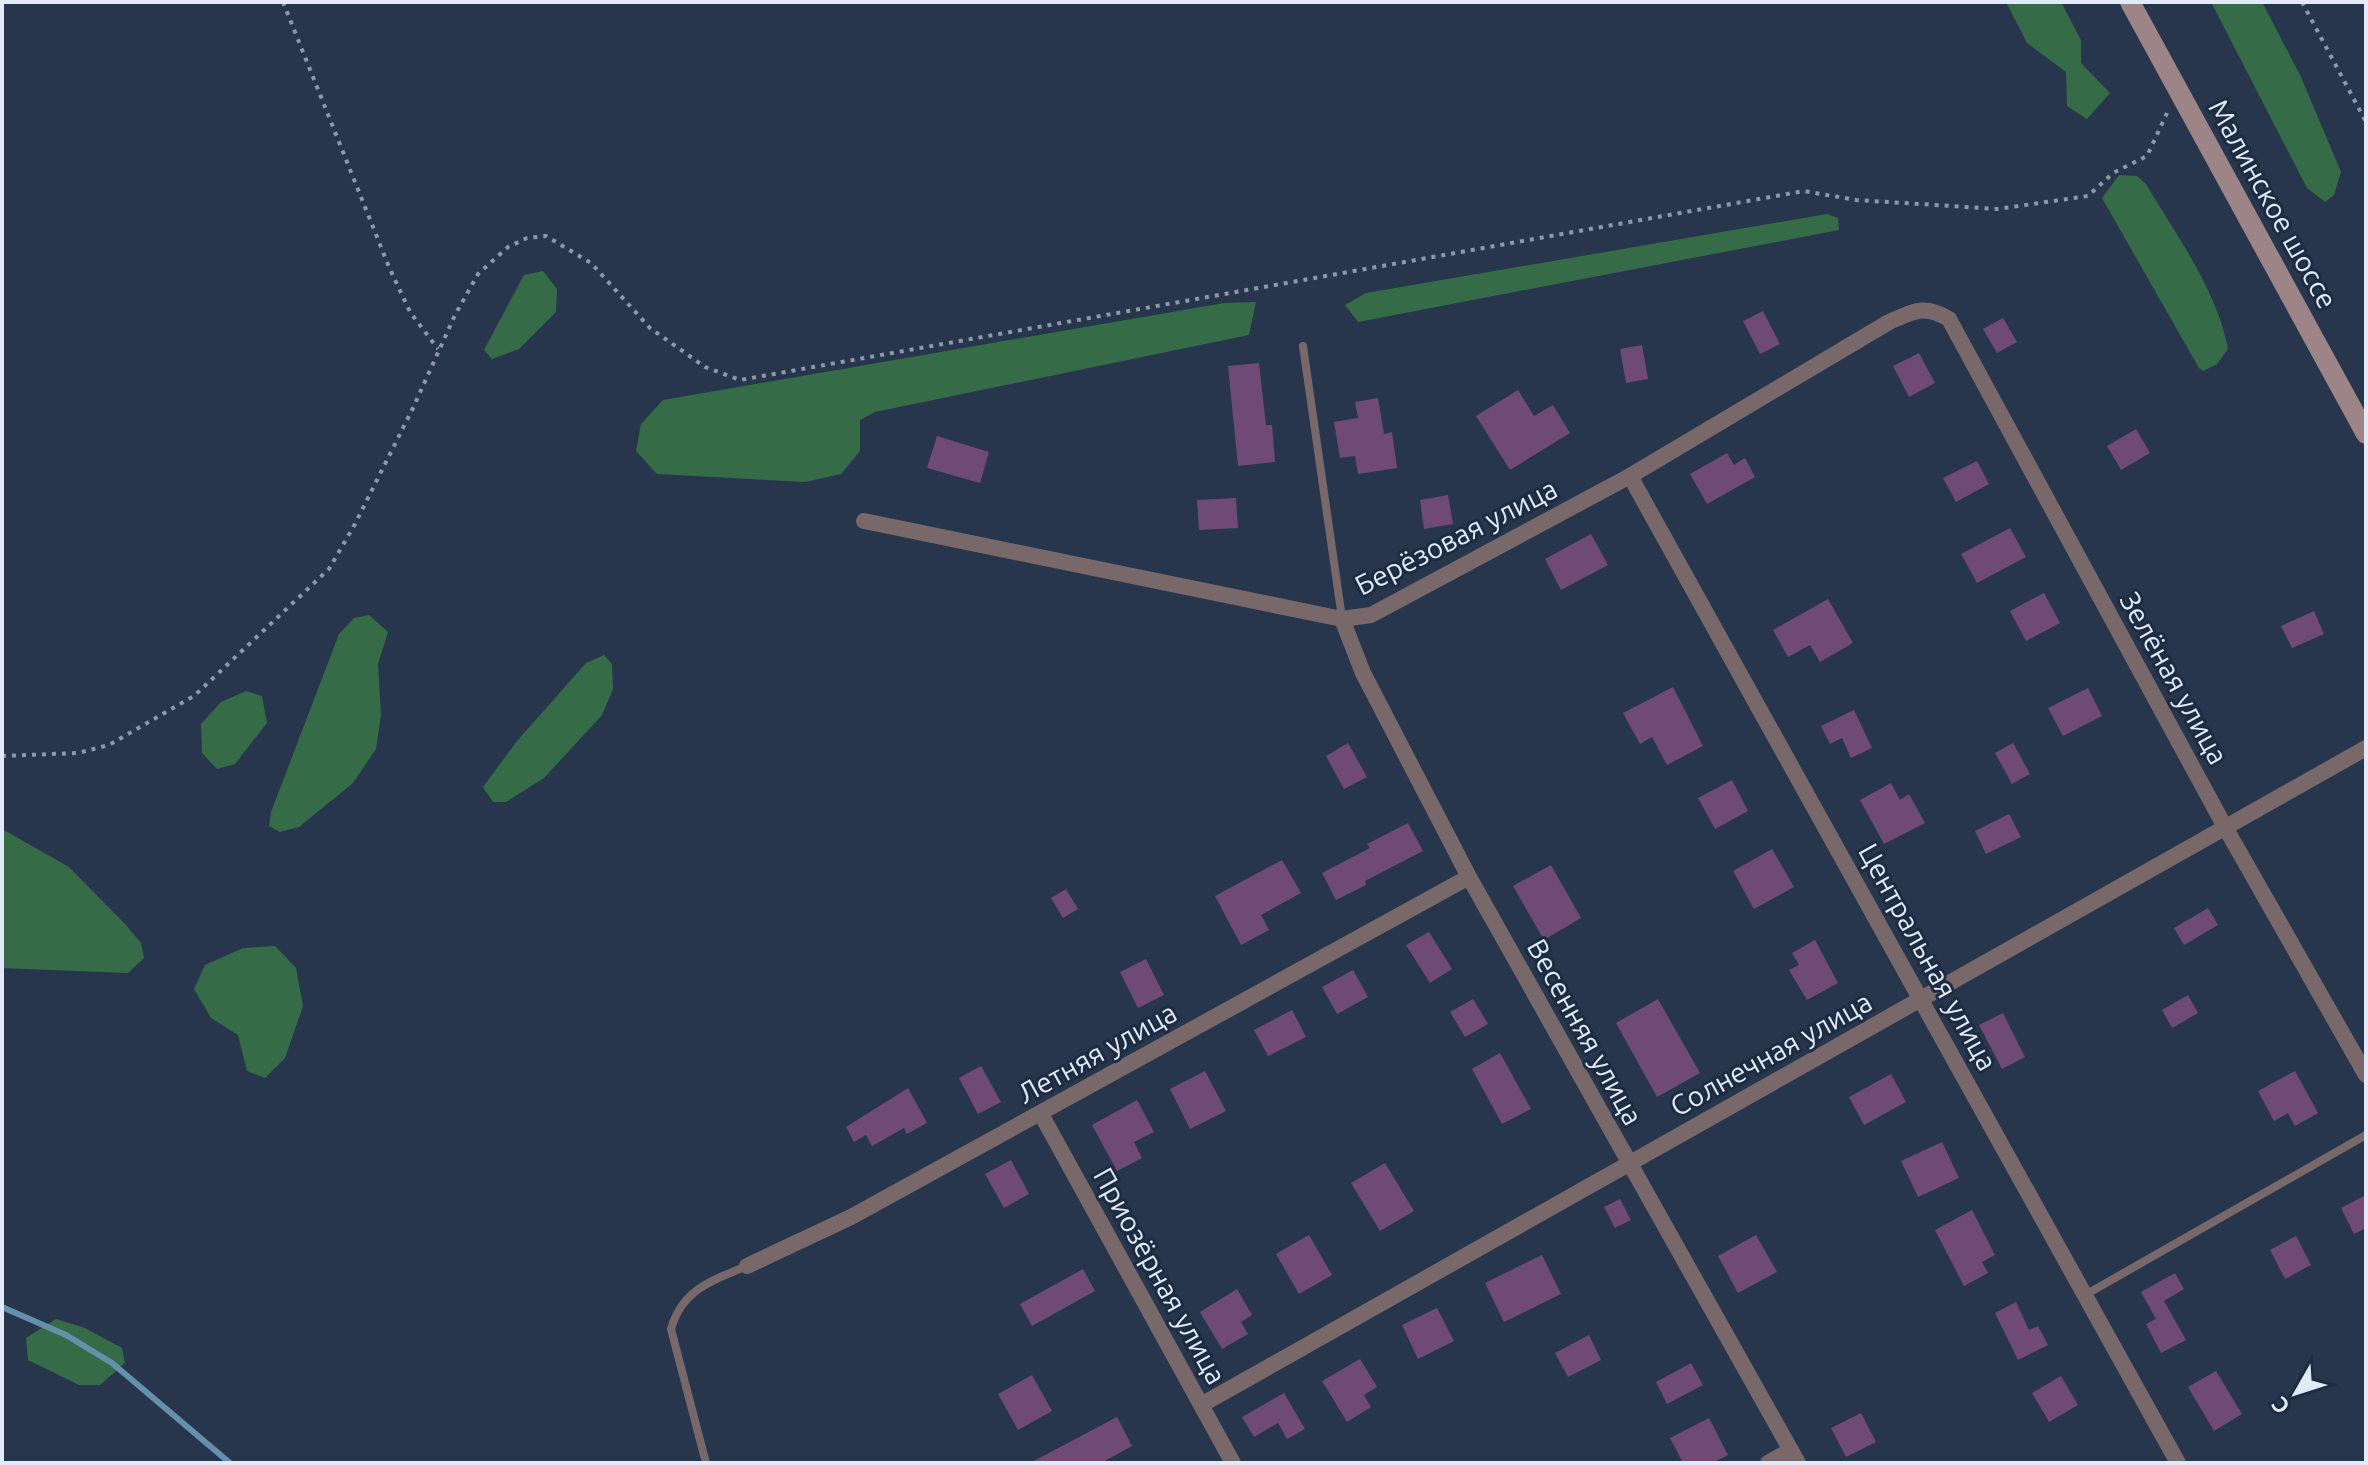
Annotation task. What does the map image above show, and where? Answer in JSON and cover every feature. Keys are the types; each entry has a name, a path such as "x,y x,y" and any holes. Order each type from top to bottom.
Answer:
{"main road":[{"name":"Малинское шоссе","path":"2130,2 2366,434"}],"street":[{"name":"Берёзовая улица","path":"864,521 1342,619 1371,615 1630,476 1889,322 1916,310 1934,310"},
{"name":"Зелёная улица","path":"1934,310 1949,319 2225,827 2366,1075"},
{"name":"Центральная улица","path":"1630,476 2178,1463"},
{"name":"Весенняя улица","path":"1342,619 1363,673 1469,877 1794,1457"},
{"name":"Солнечная улица","path":"1201,1405 2366,748"},
{"name":"Летняя улица","path":"747,1266 851,1217 1469,877"},
{"name":"Приозёрная улица","path":"1041,1114 1233,1463"},
{"path":"1768,1463 1794,1457"}],"lane":[{"path":"1303,346 1342,619"},
{"path":"2085,1295 2366,1135"},
{"path":"706,1463 671,1329 676,1311 692,1293 712,1280 747,1266"}],"path":[{"path":"283,2 389,267 410,312 439,351"},
{"path":"2302,2 2366,122"},
{"path":"2,756 78,753 109,745 194,696 329,569 355,524 455,315 478,274 508,247 527,238 546,236 591,263 650,328 705,367 740,380 1804,191 1856,200 1998,209 2088,196 2113,173 2147,156 2178,90"}],"green space":[{"path":"2006,2 2061,2 2081,40 2081,63 2110,93 2087,119 2067,106 2066,72 2027,43"},
{"path":"2211,2 2262,2 2300,75 2341,172 2334,195 2325,202 2307,188"},
{"path":"2119,175 2137,176 2146,184 2215,306 2228,349 2217,364 2203,371 2102,198"},
{"path":"1827,214 1838,218 1839,230 1358,322 1345,305 1366,293"},
{"path":"543,271 557,289 556,312 519,349 492,359 484,350 524,275"},
{"path":"1256,302 1249,335 875,412 860,420 860,451 841,474 805,482 657,474 636,451 641,424 663,400 1224,303"},
{"path":"369,615 388,632 378,664 381,715 376,749 353,783 299,827 280,832 269,826 271,812 339,634 354,618"},
{"path":"604,655 612,664 613,689 602,715 544,778 506,802 493,802 483,787 517,741 586,663"},
{"path":"246,691 262,696 267,723 235,764 217,769 202,753 201,724 221,702"},
{"path":"2,829 69,867 141,943 144,958 128,973 2,968"},
{"path":"275,946 296,968 303,1006 285,1058 265,1078 247,1071 238,1035 211,1018 194,989 205,965 243,948"},
{"path":"56,1319 85,1328 122,1348 125,1363 100,1385 79,1385 28,1360 26,1338"}],"building":[{"path":"1763,311 1780,344 1760,354 1743,321"},
{"path":"2003,318 2017,342 1997,353 1983,329"},
{"path":"1642,345 1648,379 1626,383 1620,349"},
{"path":"1919,353 1935,383 1909,397 1893,366"},
{"path":"1259,363 1266,425 1272,425 1275,462 1238,466 1228,366"},
{"path":"1518,390 1534,416 1553,405 1570,433 1510,470 1476,416"},
{"path":"1378,398 1384,434 1392,432 1397,468 1358,474 1355,456 1340,458 1334,422 1358,418 1355,402"},
{"path":"2136,429 2150,453 2121,470 2107,446"},
{"path":"937,436 989,452 980,483 927,468"},
{"path":"1727,453 1734,465 1745,458 1755,477 1707,504 1690,474"},
{"path":"1977,461 1989,484 1956,502 1943,478"},
{"path":"1448,495 1453,524 1424,529 1420,500"},
{"path":"1236,498 1238,528 1199,530 1197,500"},
{"path":"2010,528 2026,557 1977,583 1961,554"},
{"path":"1591,534 1608,565 1561,590 1545,559"},
{"path":"2044,593 2060,623 2026,641 2010,611"},
{"path":"1828,599 1853,643 1820,662 1810,645 1788,657 1773,630"},
{"path":"2314,611 2324,634 2292,648 2281,626"},
{"path":"1673,687 1703,746 1667,765 1652,737 1640,744 1623,713"},
{"path":"2088,688 2102,716 2063,736 2048,708"},
{"path":"1854,710 1872,748 1851,758 1842,738 1830,744 1821,726"},
{"path":"1348,743 1367,777 1344,789 1326,756"},
{"path":"2013,743 2030,774 2012,784 1995,753"},
{"path":"1732,780 1748,811 1715,829 1698,798"},
{"path":"1891,783 1900,800 1909,794 1925,823 1884,844 1860,800"},
{"path":"2009,814 2021,837 1986,854 1975,831"},
{"path":"1408,823 1423,851 1336,900 1322,873 1370,848 1367,844"},
{"path":"1772,849 1794,887 1754,909 1733,871"},
{"path":"1282,860 1301,893 1261,915 1269,930 1241,945 1215,896"},
{"path":"1551,865 1581,918 1544,940 1513,886"},
{"path":"1066,889 1078,909 1063,918 1051,898"},
{"path":"2208,908 2218,925 2184,945 2174,928"},
{"path":"1429,932 1452,969 1430,983 1406,945"},
{"path":"1815,940 1838,983 1807,1000 1789,970 1799,965 1792,953"},
{"path":"1146,959 1164,995 1138,1008 1120,972"},
{"path":"1353,970 1368,997 1337,1014 1322,987"},
{"path":"2188,995 2198,1013 2172,1028 2162,1010"},
{"path":"1473,999 1488,1024 1465,1037 1450,1012"},
{"path":"1658,999 1700,1073 1657,1097 1616,1023"},
{"path":"1292,1010 1306,1037 1268,1056 1254,1030"},
{"path":"2003,1013 2025,1057 2002,1069 1979,1025"},
{"path":"1500,1053 1531,1109 1502,1124 1472,1069"},
{"path":"981,1066 1001,1102 978,1114 959,1078"},
{"path":"1205,1071 1226,1111 1190,1129 1170,1089"},
{"path":"2295,1071 2318,1113 2295,1126 2288,1113 2274,1121 2258,1091"},
{"path":"1891,1074 1906,1102 1864,1125 1849,1097"},
{"path":"908,1088 927,1123 907,1134 904,1128 872,1146 866,1135 854,1142 846,1127"},
{"path":"1137,1100 1154,1132 1134,1142 1142,1158 1117,1171 1092,1125"},
{"path":"1942,1142 1959,1178 1918,1197 1901,1161"},
{"path":"1011,1160 1029,1194 1004,1208 985,1174"},
{"path":"1385,1163 1414,1211 1380,1231 1351,1183"},
{"path":"2366,1195 2366,1228 2354,1234 2341,1208"},
{"path":"1620,1199 1631,1220 1615,1228 1604,1207"},
{"path":"1972,1210 1995,1255 1982,1262 1988,1273 1964,1286 1935,1230"},
{"path":"1309,1235 1332,1275 1299,1294 1276,1254"},
{"path":"1756,1235 1777,1272 1738,1293 1718,1256"},
{"path":"2296,1236 2311,1265 2285,1279 2270,1250"},
{"path":"1542,1255 1561,1294 1504,1322 1485,1283"},
{"path":"1083,1269 1095,1291 1032,1326 1020,1304"},
{"path":"2175,1273 2184,1289 2164,1301 2186,1340 2161,1353 2146,1324 2156,1319 2141,1292"},
{"path":"1237,1289 1252,1315 1241,1322 1248,1334 1222,1349 1200,1312"},
{"path":"2016,1302 2029,1330 2038,1326 2048,1345 2018,1360 1995,1313"},
{"path":"1437,1308 1454,1341 1418,1359 1402,1325"},
{"path":"1589,1335 1601,1360 1568,1377 1555,1353"},
{"path":"1360,1359 1377,1387 1364,1395 1371,1407 1347,1422 1322,1381"},
{"path":"1691,1363 1703,1385 1667,1404 1656,1382"},
{"path":"2216,1371 2242,1414 2214,1431 2188,1387"},
{"path":"1032,1375 1052,1411 1018,1430 998,1394"},
{"path":"2061,1376 2078,1405 2049,1422 2032,1393"},
{"path":"1284,1393 1305,1429 1287,1439 1278,1423 1254,1437 1242,1417"},
{"path":"1861,1413 1876,1442 1846,1457 1831,1428"},
{"path":"1117,1417 1132,1446 1101,1463 1030,1463"},
{"path":"1709,1418 1728,1455 1712,1463 1683,1463 1670,1438"}],"waterway":[{"path":"2,1307 66,1335 112,1363 230,1463"}]}
